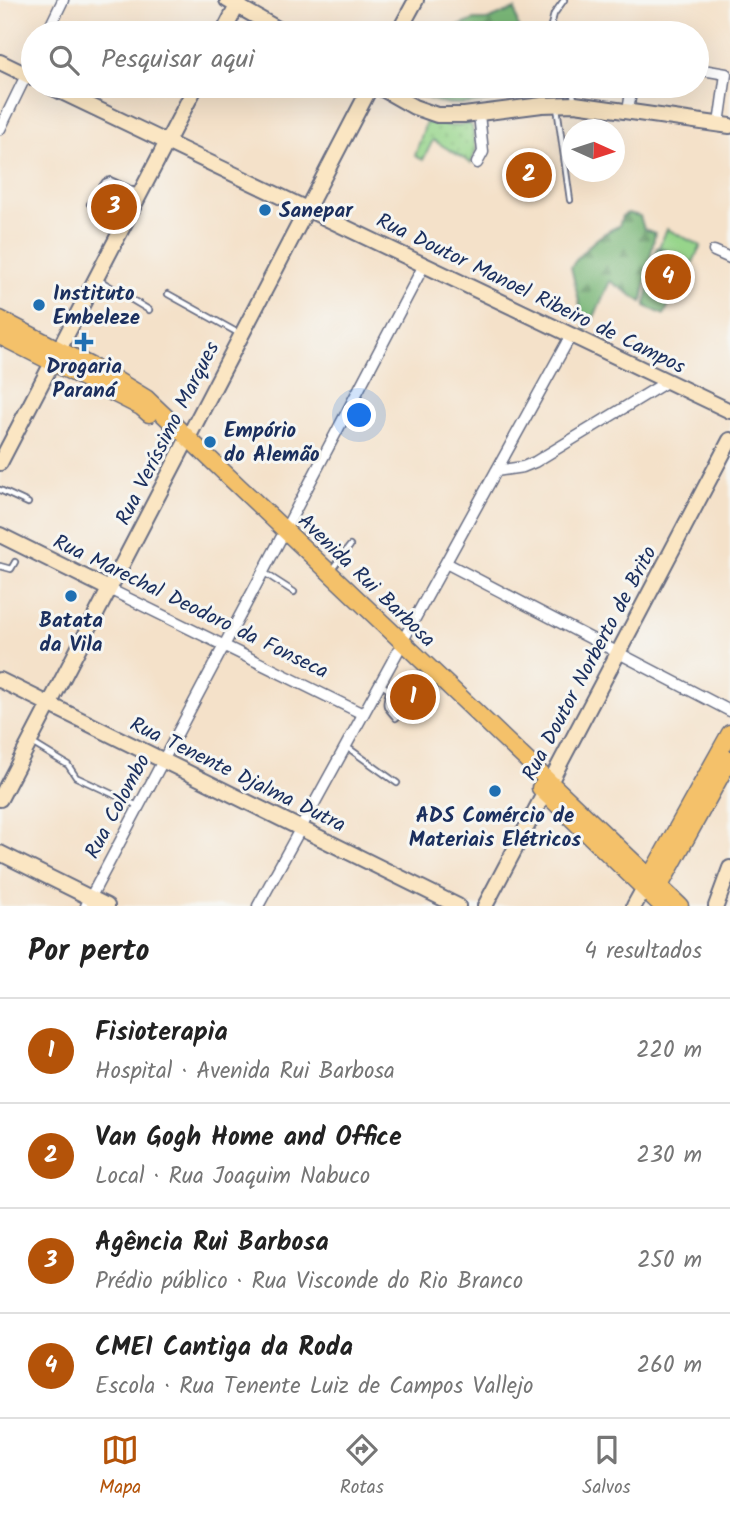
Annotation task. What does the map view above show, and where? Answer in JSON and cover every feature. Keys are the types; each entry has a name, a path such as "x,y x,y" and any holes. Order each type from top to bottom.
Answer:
{"main road":[{"path":"405,21 416,0"},
{"path":"228,21 235,2 266,21"},
{"path":"0,62 21,72"},
{"name":"Rua Doutor Manoel Ribeiro de Campos","path":"74,98 730,411"},
{"path":"0,463 190,98"},
{"name":"Rua Veríssimo Marques","path":"0,799 365,98"},
{"path":"398,98 425,111 450,116 575,104 724,125"},
{"name":"Avenida Rui Barbosa","path":"0,319 55,356 141,407 186,441 547,787 653,893 680,906"},
{"name":"Avenida Rui Barbosa","path":"0,336 55,356"},
{"name":"Rua Doutor Norberto de Brito","path":"485,906 730,440"},
{"name":"Avenida Rui Barbosa","path":"283,534 330,573 400,646"},
{"name":"Rua Marechal Deodoro da Fonseca","path":"0,535 109,589"},
{"name":"Rua Tenente Djalma Dutra","path":"0,680 458,906"},
{"path":"653,893 730,733"},
{"path":"634,906 653,893 730,759"},
{"path":"0,853 88,902 107,906"},
{"path":"716,906 730,868"}],"street":[{"path":"53,21 63,0"},
{"path":"709,71 726,74 724,125"},
{"path":"4,127 21,94"},
{"path":"628,111 630,98"},
{"path":"477,163 482,152 479,114"},
{"path":"715,250 730,258"},
{"name":"Rua Colombo","path":"88,902 424,265"},
{"path":"258,906 570,335"},
{"path":"496,471 523,467 535,462 668,381"},
{"path":"446,563 730,711"},
{"name":"Rua Marechal Deodoro da Fonseca","path":"109,589 363,714"}],"lane":[{"path":"552,21 564,0"},
{"path":"574,98 575,104"},
{"path":"556,104 570,200"},
{"path":"90,204 105,182 110,180 140,193"},
{"path":"96,278 149,310"},
{"path":"168,294 242,335"},
{"path":"0,491 28,503"},
{"path":"330,573 350,546"},
{"path":"0,566 11,569 15,562"},
{"path":"263,571 294,592"},
{"path":"380,684 388,689 386,706 396,718"},
{"path":"30,742 68,765 76,777 139,806"},
{"path":"345,746 397,783"}],"green space":[{"path":"515,9 517,21 472,21 487,20"},
{"path":"427,98 505,98 462,104"},
{"path":"426,122 472,126 476,150 471,163 433,140 423,160 415,156"},
{"path":"628,213 640,216 644,229 655,233 642,302 610,281 586,331 571,267 592,243 619,226 622,216"},
{"path":"667,229 701,246 692,264 659,247"},
{"path":"657,248 690,264 664,315 645,306"}],"place":[{"name":"Van Gogh Home and Office","path":"529,175"},
{"name":"Agência Rui Barbosa","path":"114,207"},
{"name":"Sanepar","path":"265,210"},
{"name":"CMEI Cantiga da Roda","path":"668,277"},
{"name":"Instituto Embeleze","path":"39,305"},
{"name":"Drogaria Paraná","path":"84,342"},
{"name":"Empório do Alemão","path":"210,442"},
{"name":"Batata da Vila","path":"71,596"},
{"name":"Fisioterapia","path":"413,697"},
{"name":"ADS Comércio de Materiais Elétricos","path":"495,791"}]}
